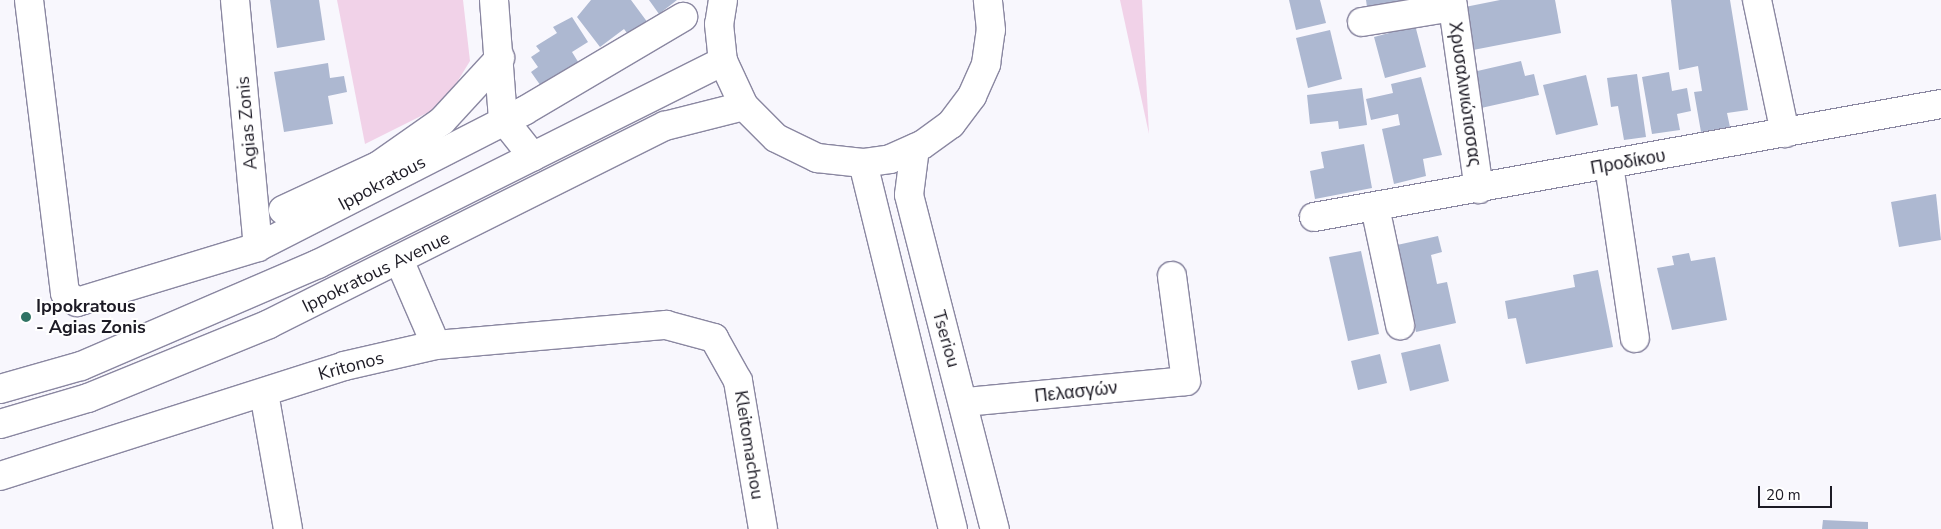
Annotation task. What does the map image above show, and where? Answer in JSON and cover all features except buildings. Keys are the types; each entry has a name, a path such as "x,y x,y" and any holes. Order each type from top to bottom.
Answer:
{"street":[{"name":"Ippokratous","path":"29,0 65,293 77,302 258,247 503,119 683,17"},
{"name":"Agias Zonis","path":"236,0 258,247"},
{"path":"494,0 500,58 503,119 533,157"},
{"path":"723,0 719,24 723,61 744,106 776,138 818,158 863,163 915,148 950,124 972,96 986,64 991,30 988,0"},
{"path":"1757,0 1785,133"},
{"path":"1362,22 1452,4"},
{"name":"Χρυσαλινιώτισσας","path":"1452,4 1479,189"},
{"path":"283,210 378,166 442,121 500,58"},
{"name":"Ippokratous Avenue","path":"0,389 81,366 318,264 533,157 636,100 723,61"},
{"name":"Προδίκου","path":"1314,217 1479,189 1941,104"},
{"name":"Ippokratous Avenue","path":"0,424 88,398 269,324 400,262 665,126 744,106"},
{"name":"Tseriou","path":"915,148 909,195 965,402 995,529"},
{"name":"Tseriou","path":"863,163 952,529"},
{"path":"1609,165 1635,338"},
{"path":"1375,206 1400,325"},
{"path":"400,262 436,345"},
{"name":"Πελασγών","path":"965,402 1186,381 1172,276"},
{"name":"Kritonos","path":"0,476 344,366 436,345 666,325 714,338"},
{"name":"Kleitomachou","path":"714,338 738,380 763,529"},
{"path":"264,393 288,529"}],"shaded area":[{"path":"337,0 463,0 470,61 443,105 365,144"},
{"path":"1120,0 1142,0 1149,134"}],"place":[{"name":"Ippokratous - Agias Zonis","path":"26,317"}]}
